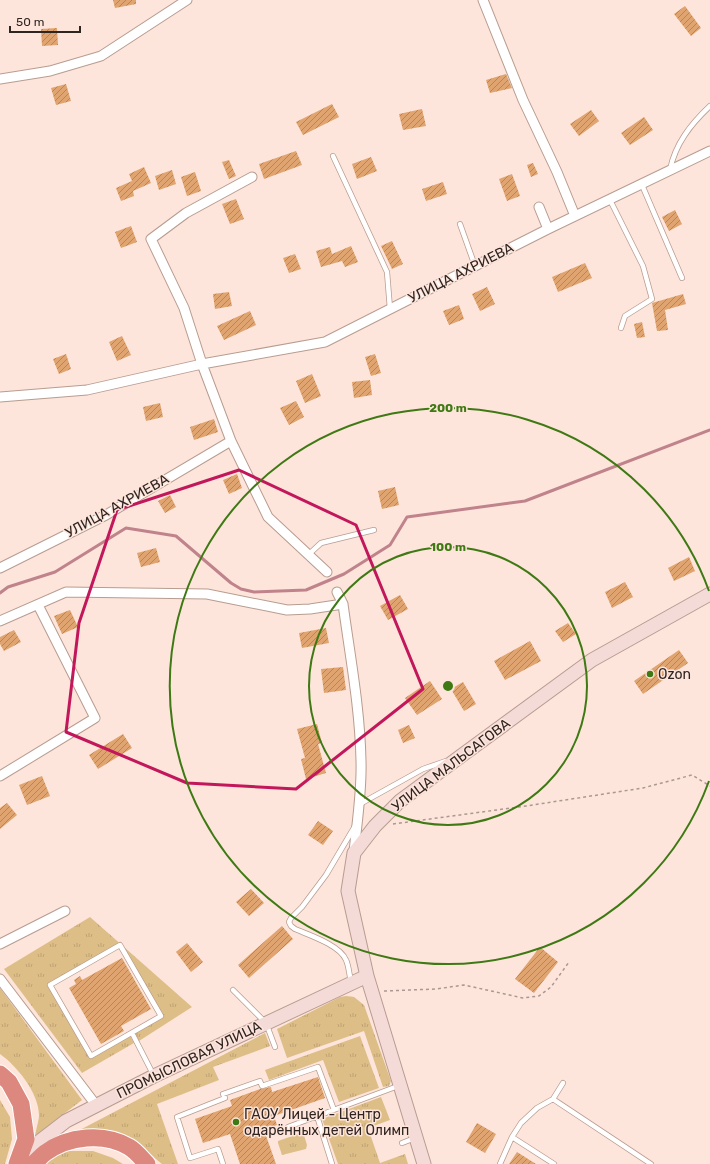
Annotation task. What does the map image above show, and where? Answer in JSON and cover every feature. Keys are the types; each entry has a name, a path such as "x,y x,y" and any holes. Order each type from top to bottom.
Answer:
{"highway":[{"path":"0,1074 10,1082 21,1104 26,1139 17,1164"},
{"path":"33,1164 45,1153 68,1141 92,1137 112,1139 130,1147 147,1164"}],"street":[{"path":"0,79 50,71 101,56 187,0"},
{"path":"483,0 523,100 558,172 575,216"},
{"name":"УЛИЦА АХРИЕВА","path":"0,397 88,390 202,364 325,342 548,229 642,185 710,150"},
{"path":"252,177 186,213 151,239 184,308 202,364 231,441 268,517 327,572"},
{"path":"539,207 548,229"},
{"name":"УЛИЦА АХРИЕВА","path":"0,568 106,515 231,441"},
{"path":"0,621 66,592 207,594 286,610 310,609 343,604"},
{"path":"337,592 343,604 356,695 361,761 360,804 354,853"},
{"name":"УЛИЦА МАЛЬСАГОВА","path":"424,1164 367,976 348,891 354,853 375,826 400,801 592,660 710,594"},
{"path":"0,776 95,718 38,605"},
{"path":"0,944 65,911"},
{"name":"ПРОМЫСЛОВАЯ УЛИЦА","path":"25,1164 40,1141 66,1121 154,1076 367,976"},
{"path":"0,979 96,1105"}],"lane":[{"path":"670,170 674,152 694,122 710,106"},
{"path":"333,156 387,272 390,309"},
{"path":"642,185 682,278"},
{"path":"610,200 643,266 652,299 625,316 621,328"},
{"path":"460,224 475,266"},
{"path":"308,555 321,543 374,530"},
{"path":"360,804 423,769 461,756"},
{"path":"351,983 346,959 339,952 329,943 295,929 289,922 326,875 357,823"},
{"path":"120,945 161,1016 132,1033 91,1056 50,985 120,945"},
{"path":"233,990 266,1023 275,1047"},
{"path":"132,1033 154,1076"},
{"path":"223,1164 218,1149 190,1158 177,1117 225,1098 224,1094 260,1081 262,1086 318,1067 334,1110"},
{"path":"500,1164 512,1137 521,1123 536,1108 553,1099 563,1082"},
{"path":"288,1127 400,1085"},
{"path":"553,1099 651,1164"},
{"path":"317,1116 332,1164"},
{"path":"512,1137 554,1164"},
{"path":"402,1143 416,1138"}],"path":[{"path":"375,826 526,806 643,788 692,775 710,786"},
{"path":"372,991 436,989 464,985 523,998 539,996 551,987 569,962"}],"highlighted area":[{"path":"239,470 356,525 423,689 296,789 187,783 66,732 79,623 117,510"}],"green space":[{"path":"90,917 192,1007 139,1041 134,1031 161,1016 120,945 50,985 91,1056 129,1034 134,1043 82,1073 4,969"},
{"path":"0,988 82,1100 35,1136 39,1117 36,1099 32,1090 20,1073 0,1054"},
{"path":"340,997 354,997 364,1005 391,1081 389,1086 383,1087 364,1031 287,1058 277,1029"},
{"path":"265,1033 270,1046 213,1067 219,1080 157,1104 178,1164 162,1164 132,1140 112,1132 101,1130 74,1133"},
{"path":"360,1036 379,1088 339,1102 323,1060 269,1080 265,1070"},
{"path":"381,1097 390,1120 368,1128 380,1163 405,1154 408,1164 338,1164 322,1119"},
{"path":"0,1100 10,1117 12,1139 5,1164 0,1164"},
{"path":"301,1133 304,1135 307,1145 306,1149 282,1155 278,1141"},
{"path":"67,1151 93,1151 113,1158 123,1164 44,1164 47,1160"}],"building":[{"path":"113,0 136,0 136,4 115,8"},
{"path":"685,6 701,28 691,36 674,14"},
{"path":"57,28 58,45 42,46 41,29"},
{"path":"506,74 512,88 490,93 486,80"},
{"path":"66,84 71,101 56,105 51,88"},
{"path":"332,104 339,117 303,135 296,122"},
{"path":"422,109 426,126 403,130 399,114"},
{"path":"591,110 599,121 579,136 570,124"},
{"path":"644,117 653,130 630,145 621,133"},
{"path":"296,151 302,165 264,179 259,164"},
{"path":"371,157 377,171 357,179 352,164"},
{"path":"229,160 236,176 229,179 222,162"},
{"path":"533,163 538,174 531,177 527,165"},
{"path":"144,167 151,183 133,191 134,196 121,201 116,188 132,181 129,174"},
{"path":"172,170 176,184 159,190 155,176"},
{"path":"195,172 201,191 187,196 181,177"},
{"path":"512,174 520,196 507,201 499,179"},
{"path":"443,182 447,194 426,201 422,189"},
{"path":"236,199 244,219 230,224 222,204"},
{"path":"675,210 682,224 669,231 662,217"},
{"path":"131,226 137,242 121,248 115,232"},
{"path":"392,241 403,264 392,269 381,246"},
{"path":"351,246 358,262 345,267 342,261 321,267 316,251 330,247 332,254"},
{"path":"295,254 301,269 289,273 283,258"},
{"path":"585,263 592,278 558,292 552,277"},
{"path":"487,287 495,304 480,311 472,294"},
{"path":"229,292 232,306 215,309 213,294"},
{"path":"683,294 686,304 665,310 668,330 657,331 652,303"},
{"path":"459,305 464,319 449,325 443,311"},
{"path":"250,311 256,325 224,340 217,326"},
{"path":"642,322 645,337 637,338 634,324"},
{"path":"122,336 131,355 117,361 109,342"},
{"path":"66,354 71,369 59,374 53,359"},
{"path":"375,354 381,373 371,376 365,357"},
{"path":"312,374 321,396 305,403 296,381"},
{"path":"370,380 372,395 354,398 352,382"},
{"path":"296,401 304,417 289,425 280,408"},
{"path":"160,403 163,417 146,421 143,407"},
{"path":"214,419 218,432 194,440 190,427"},
{"path":"237,474 242,488 229,494 223,480"},
{"path":"395,487 399,505 382,509 378,491"},
{"path":"170,495 176,507 165,513 158,501"},
{"path":"156,548 160,562 141,567 137,553"},
{"path":"689,557 695,571 674,581 668,568"},
{"path":"625,582 633,597 612,608 605,592"},
{"path":"400,595 408,609 388,620 380,606"},
{"path":"70,610 78,627 62,634 54,616"},
{"path":"568,623 576,634 563,642 555,631"},
{"path":"326,628 329,643 302,648 299,633"},
{"path":"14,630 21,642 4,651 0,644 0,637"},
{"path":"530,641 541,661 505,680 494,661"},
{"path":"679,650 688,663 643,694 634,681"},
{"path":"343,667 346,690 324,693 321,669"},
{"path":"430,681 442,699 417,715 405,698"},
{"path":"463,682 476,704 464,711 451,689"},
{"path":"317,724 322,743 318,744 326,773 306,779 301,759 305,758 297,729"},
{"path":"409,725 415,738 403,743 398,730"},
{"path":"123,734 132,748 98,769 89,755"},
{"path":"42,776 50,796 27,805 19,785"},
{"path":"7,803 17,815 0,829 0,808"},
{"path":"318,821 333,831 323,845 308,835"},
{"path":"251,889 264,903 249,916 236,902"},
{"path":"282,926 293,939 249,978 238,965"},
{"path":"187,943 203,962 191,972 176,952"},
{"path":"540,947 558,962 534,993 515,979"},
{"path":"122,958 151,1009 121,1026 124,1031 101,1044 69,988 76,984 74,980 80,976 82,980"},
{"name":"ГАОУ Лицей - Центр одарённых детей Олимп","path":"318,1077 325,1098 274,1116 277,1125 264,1130 276,1164 240,1164 230,1134 203,1143 195,1119 232,1106 230,1100 260,1089 271,1087 272,1092"},
{"path":"477,1123 496,1134 485,1153 466,1142"},
{"path":"517,1152 536,1164 509,1164"}],"waterway":[{"path":"0,593 8,587 55,572 126,528 176,536 231,583 241,589 254,592 306,590 344,574 390,545 407,517 525,501 710,430"}],"place":[{"name":"Ozon","path":"650,674"},
{"name":"ГАОУ Лицей - Центр одарённых детей Олимп","path":"236,1122"}]}
